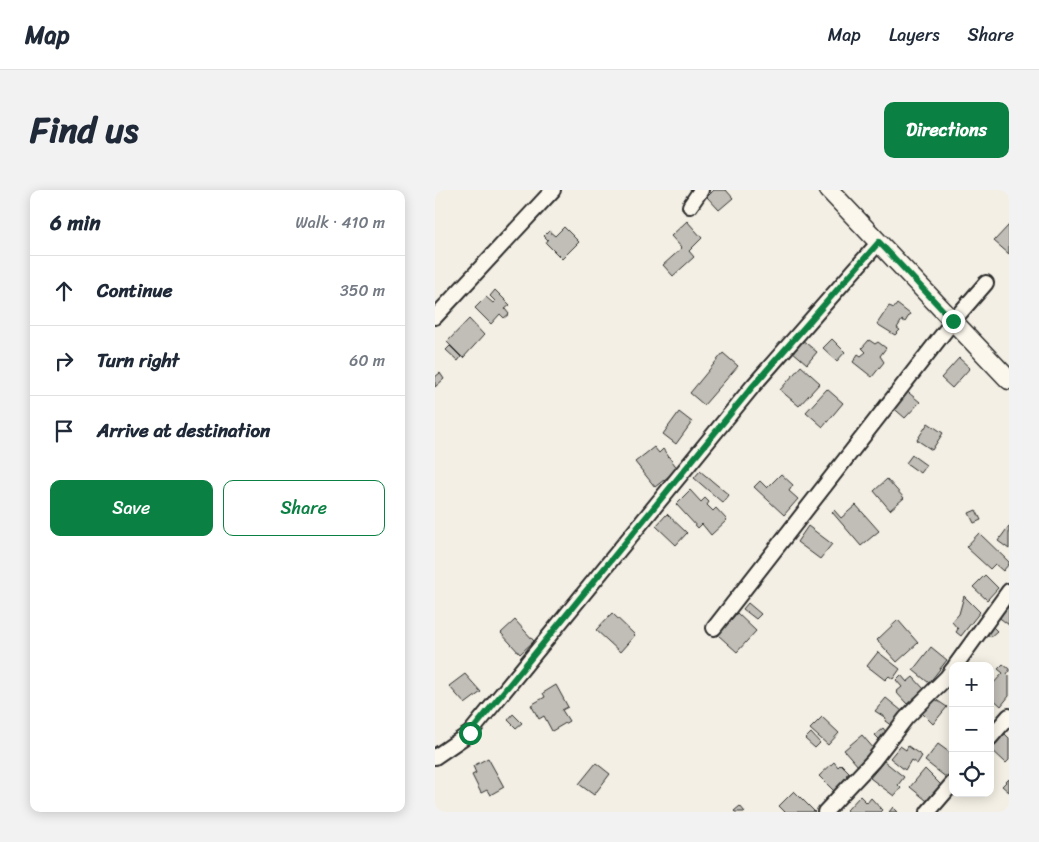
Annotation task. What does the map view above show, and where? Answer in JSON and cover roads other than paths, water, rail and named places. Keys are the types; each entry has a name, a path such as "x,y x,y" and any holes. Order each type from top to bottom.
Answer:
{"street":[{"path":"435,317 553,190"},
{"path":"690,206 701,190"},
{"path":"829,190 1009,380"},
{"path":"437,752 470,733 753,386 879,242"},
{"path":"715,628 953,321 986,284"},
{"path":"958,662 1009,591"},
{"path":"825,812 873,761 906,718 949,674"},
{"path":"994,733 1009,716"},
{"path":"928,812 949,788"}]}
